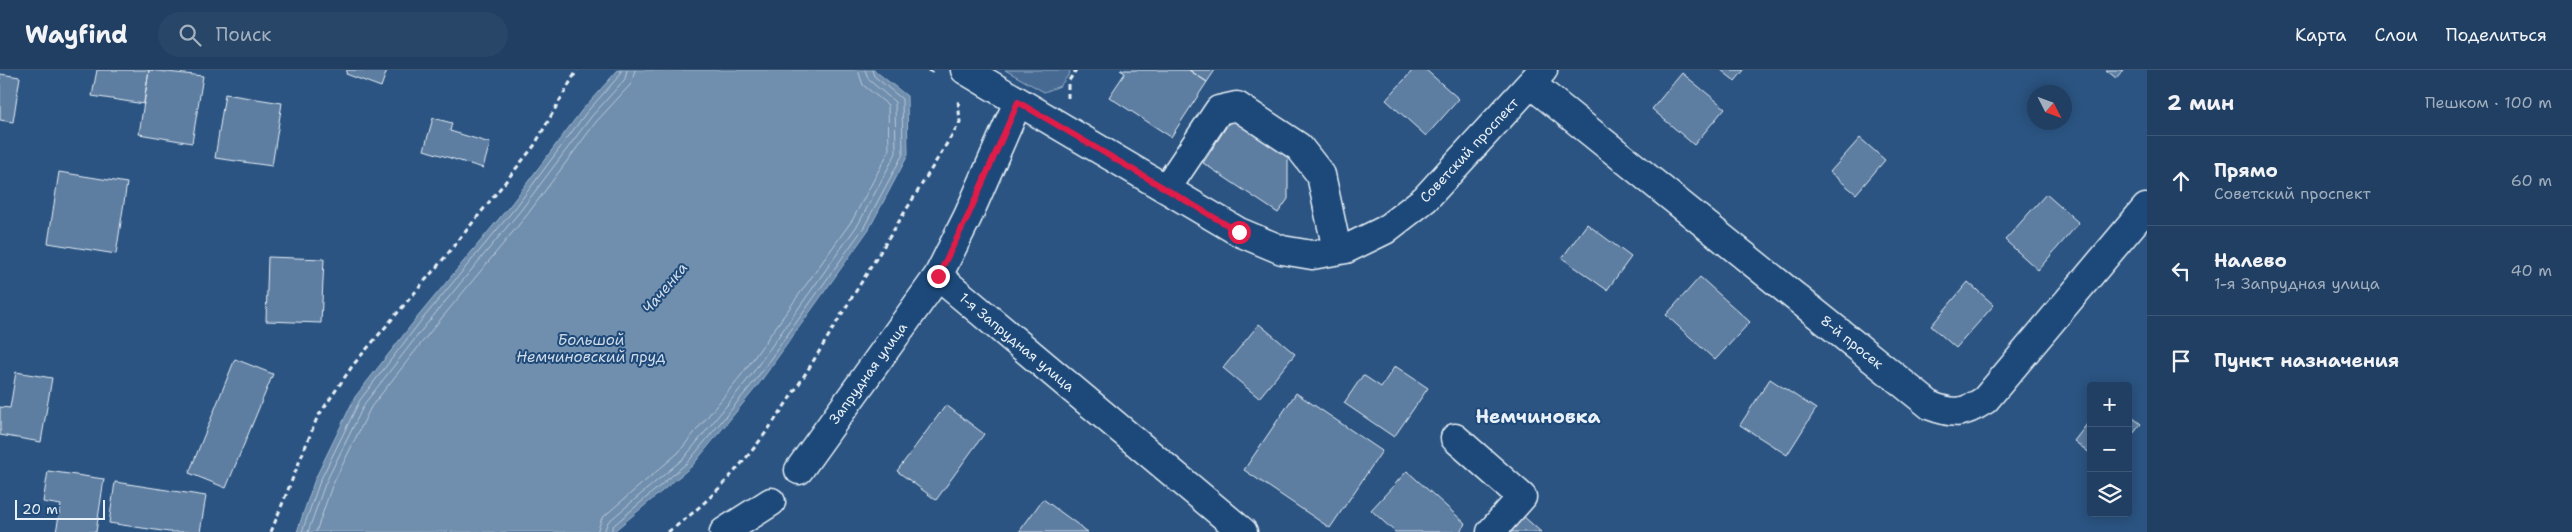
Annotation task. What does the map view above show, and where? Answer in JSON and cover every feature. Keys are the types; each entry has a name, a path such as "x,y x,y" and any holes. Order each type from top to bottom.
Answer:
{"street":[{"name":"Советский проспект","path":"956,81 1018,102 1239,232 1282,250 1312,255 1346,249 1385,230 1425,198 1537,77"},
{"name":"8-й просек","path":"1537,77 1931,406 1950,413 1970,410 1985,400 2146,208"},
{"path":"938,276 968,216 1018,102"},
{"path":"1166,189 1219,110 1237,106 1299,147 1321,175 1337,250"},
{"name":"Запрудная улица","path":"799,470 938,276"},
{"name":"1-я Запрудная улица","path":"938,276 1243,532"},
{"path":"1455,438 1522,497 1491,532"},
{"path":"724,532 770,502"}],"path":[{"path":"271,532 317,418 353,364 452,248 534,146 577,70"},
{"path":"668,532 689,517 727,482 785,406 960,122 956,81 928,70"},
{"path":"1068,106 1068,82 1076,70"}],"shaded area":[{"path":"1005,70 1069,70 1070,73 1060,86 1044,92"}],"water":[{"name":"Большой Немчиновский пруд","path":"618,70 874,70 907,96 908,155 869,229 758,385 692,466 613,532 297,532 315,479 355,397 416,319 512,203 582,110"}],"building":[{"path":"97,70 149,70 144,104 92,96"},
{"path":"149,70 203,76 192,143 139,134"},
{"path":"347,70 387,70 381,87 346,74"},
{"path":"1120,70 1189,70 1207,82 1171,137 1109,97 1125,73"},
{"path":"1189,70 1215,70 1207,82"},
{"path":"1413,70 1426,70 1459,99 1426,136 1386,100"},
{"path":"1721,70 1744,70 1735,81"},
{"path":"2106,70 2123,70 2116,78"},
{"path":"1682,73 1725,108 1694,145 1652,109"},
{"path":"0,74 20,77 13,122 0,120"},
{"path":"225,94 282,103 272,166 215,158"},
{"path":"433,118 452,123 450,131 490,143 483,168 424,150"},
{"path":"1232,118 1288,155 1288,199 1278,213 1203,163"},
{"path":"1860,138 1885,160 1856,194 1830,172"},
{"path":"59,172 127,183 116,254 48,243"},
{"path":"2046,194 2079,223 2038,270 2005,240"},
{"path":"1587,224 1631,257 1607,290 1562,258"},
{"path":"268,257 324,259 321,323 266,321"},
{"path":"1700,277 1750,322 1715,360 1666,315"},
{"path":"1968,282 1994,305 1956,348 1931,326"},
{"path":"1259,324 1295,354 1259,398 1223,368"},
{"path":"235,359 273,374 226,488 189,473"},
{"path":"1395,366 1428,388 1394,437 1344,403 1363,375 1381,387"},
{"path":"16,372 52,378 41,442 0,435 0,407 10,408"},
{"path":"1770,379 1816,409 1787,455 1740,425"},
{"path":"1296,393 1382,451 1330,528 1244,470"},
{"path":"946,405 984,434 936,500 897,471"},
{"path":"2132,417 2141,424 2132,435"},
{"path":"2087,424 2087,451 2074,441"},
{"path":"48,471 104,479 96,532 56,532 61,505 43,502"},
{"path":"1407,471 1466,524 1459,532 1395,532 1371,510"},
{"path":"115,482 206,496 200,532 169,532 109,523"},
{"path":"1043,499 1088,532 1019,532"},
{"path":"1522,515 1541,532 1508,532"}],"district":[{"name":"Немчиновка","path":"1538,416"}],"route":[{"path":"938,276 968,216 1018,102 1096,146 1239,232"}],"water label":[{"name":"Чаченка","path":"665,288"}]}
